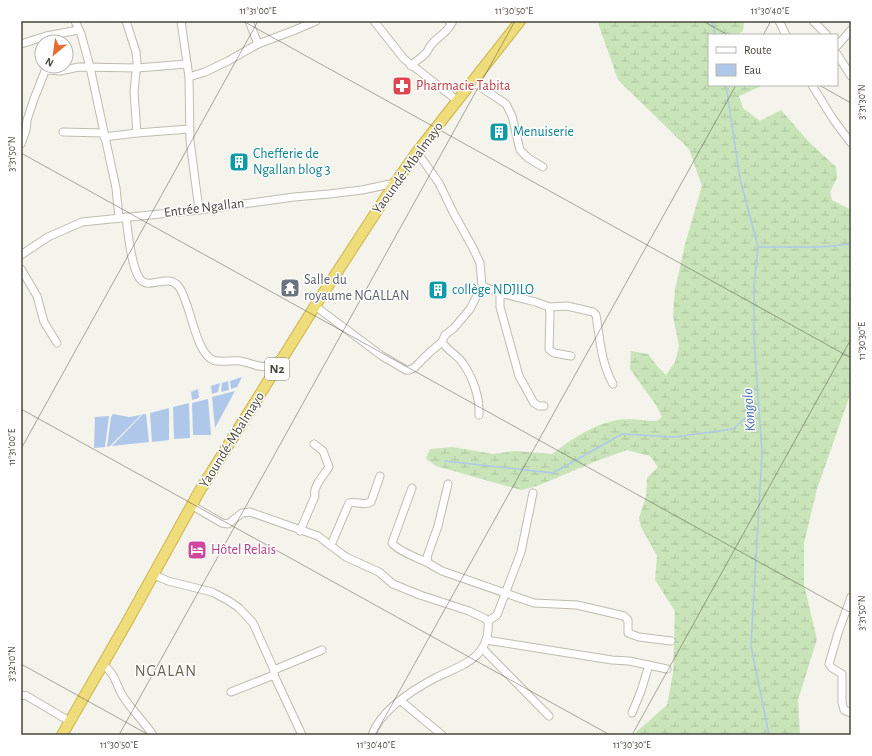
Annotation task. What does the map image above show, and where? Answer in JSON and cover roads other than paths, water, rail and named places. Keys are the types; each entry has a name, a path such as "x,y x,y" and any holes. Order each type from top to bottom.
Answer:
{"highway":[{"name":"Yaoundé-Mbalmayo","path":"62,735 69,720 191,506 315,306 395,183 417,152 520,21"}],"street":[{"path":"75,21 90,67 133,260 141,280 145,283 173,281 176,284 185,299 200,345 208,357 215,360 234,360 264,367 271,365 285,355"},
{"path":"126,21 136,52 137,68 134,92 137,133"},
{"path":"181,21 189,77 189,129 192,164 199,210"},
{"path":"248,21 258,44"},
{"path":"374,21 411,66 458,101"},
{"path":"411,66 416,60 427,53 431,45 447,31 452,24 449,21"},
{"path":"779,21 786,34"},
{"path":"813,21 826,34"},
{"path":"189,77 205,72 258,44 313,22"},
{"path":"21,44 46,36 79,30"},
{"path":"838,45 851,30"},
{"path":"838,56 851,76"},
{"path":"21,144 26,130 24,118 41,78 47,70 60,71 79,67 137,68 187,64"},
{"path":"473,82 506,104 512,116 520,150 528,158 543,167"},
{"path":"813,86 833,119 851,143"},
{"path":"63,132 104,135 189,129"},
{"path":"315,306 382,356 406,370 414,368 442,342 445,335 454,328 470,309 482,286 480,263 439,182 417,152"},
{"name":"Entrée Ngallan","path":"21,255 48,237 82,222 199,210 294,197 362,190 395,183"},
{"path":"21,269 37,296 44,322 57,343"},
{"path":"482,286 500,293 549,306 590,310 596,315 603,361 606,373 613,384"},
{"path":"500,293 500,307 519,376 534,403 539,406 544,406"},
{"path":"549,306 549,349 554,353 571,356"},
{"path":"442,342 462,362 468,372 479,405 479,415"},
{"path":"300,531 315,496 315,488 329,467 322,451 314,444"},
{"path":"331,545 349,503 353,502 368,504 371,502 380,476"},
{"path":"428,563 427,557 438,526 448,484"},
{"path":"412,488 392,543 400,550 442,571 534,603 577,605 624,616 628,620 628,633 639,637 670,641"},
{"path":"488,621 497,615 521,552 533,493"},
{"path":"191,506 222,523 228,524 242,513 250,512 300,531 318,536 346,557 379,572 393,584 420,595 469,611 488,621 489,630 486,640 482,648 470,661 437,677 401,700 386,712 375,726 372,735"},
{"path":"152,574 168,581 212,592 239,608 253,623 302,735"},
{"path":"851,597 829,664 832,668 842,674 842,702 844,710 851,713"},
{"path":"486,640 667,668"},
{"path":"482,648 549,716"},
{"path":"231,692 322,650"},
{"path":"102,664 115,676 117,687 124,698 153,735"},
{"path":"632,713 649,665"},
{"path":"21,695 27,696 69,720"},
{"path":"401,700 442,735"}],"water":[{"path":"242,377 237,387 231,389 230,381"},
{"path":"228,381 229,390 221,392 222,383"},
{"path":"220,383 218,392 212,394 211,386"},
{"path":"198,389 199,398 192,400 191,392"},
{"path":"235,391 215,428 212,397"},
{"path":"208,399 211,435 193,435 192,403"},
{"path":"189,403 190,438 174,439 173,407"},
{"path":"169,408 169,440 152,442 150,413"},
{"path":"113,414 129,417 141,415 110,446 107,447 111,417"},
{"path":"143,414 146,414 149,442 112,446"},
{"path":"109,416 105,447 94,448 95,417"}],"waterway":[{"name":"Kongolo","path":"712,21 715,34"},
{"name":"Kongolo","path":"726,86 740,179 758,247 754,286 754,338 762,453 751,646 769,735"},
{"path":"759,247 821,247 851,244"},
{"path":"445,461 553,473 622,434 675,437 733,429 759,406"}],"place":[{"name":"Pharmacie Tabita","path":"402,86"},
{"name":"Menuiserie","path":"499,132"},
{"name":"Chefferie de Ngallan blog 3","path":"239,162"},
{"name":"Salle du royaume NGALLAN","path":"290,288"},
{"name":"collège NDJILO","path":"438,290"},
{"name":"Hôtel Relais","path":"197,550"}],"district":[{"name":"NGALAN","path":"166,671"}]}
